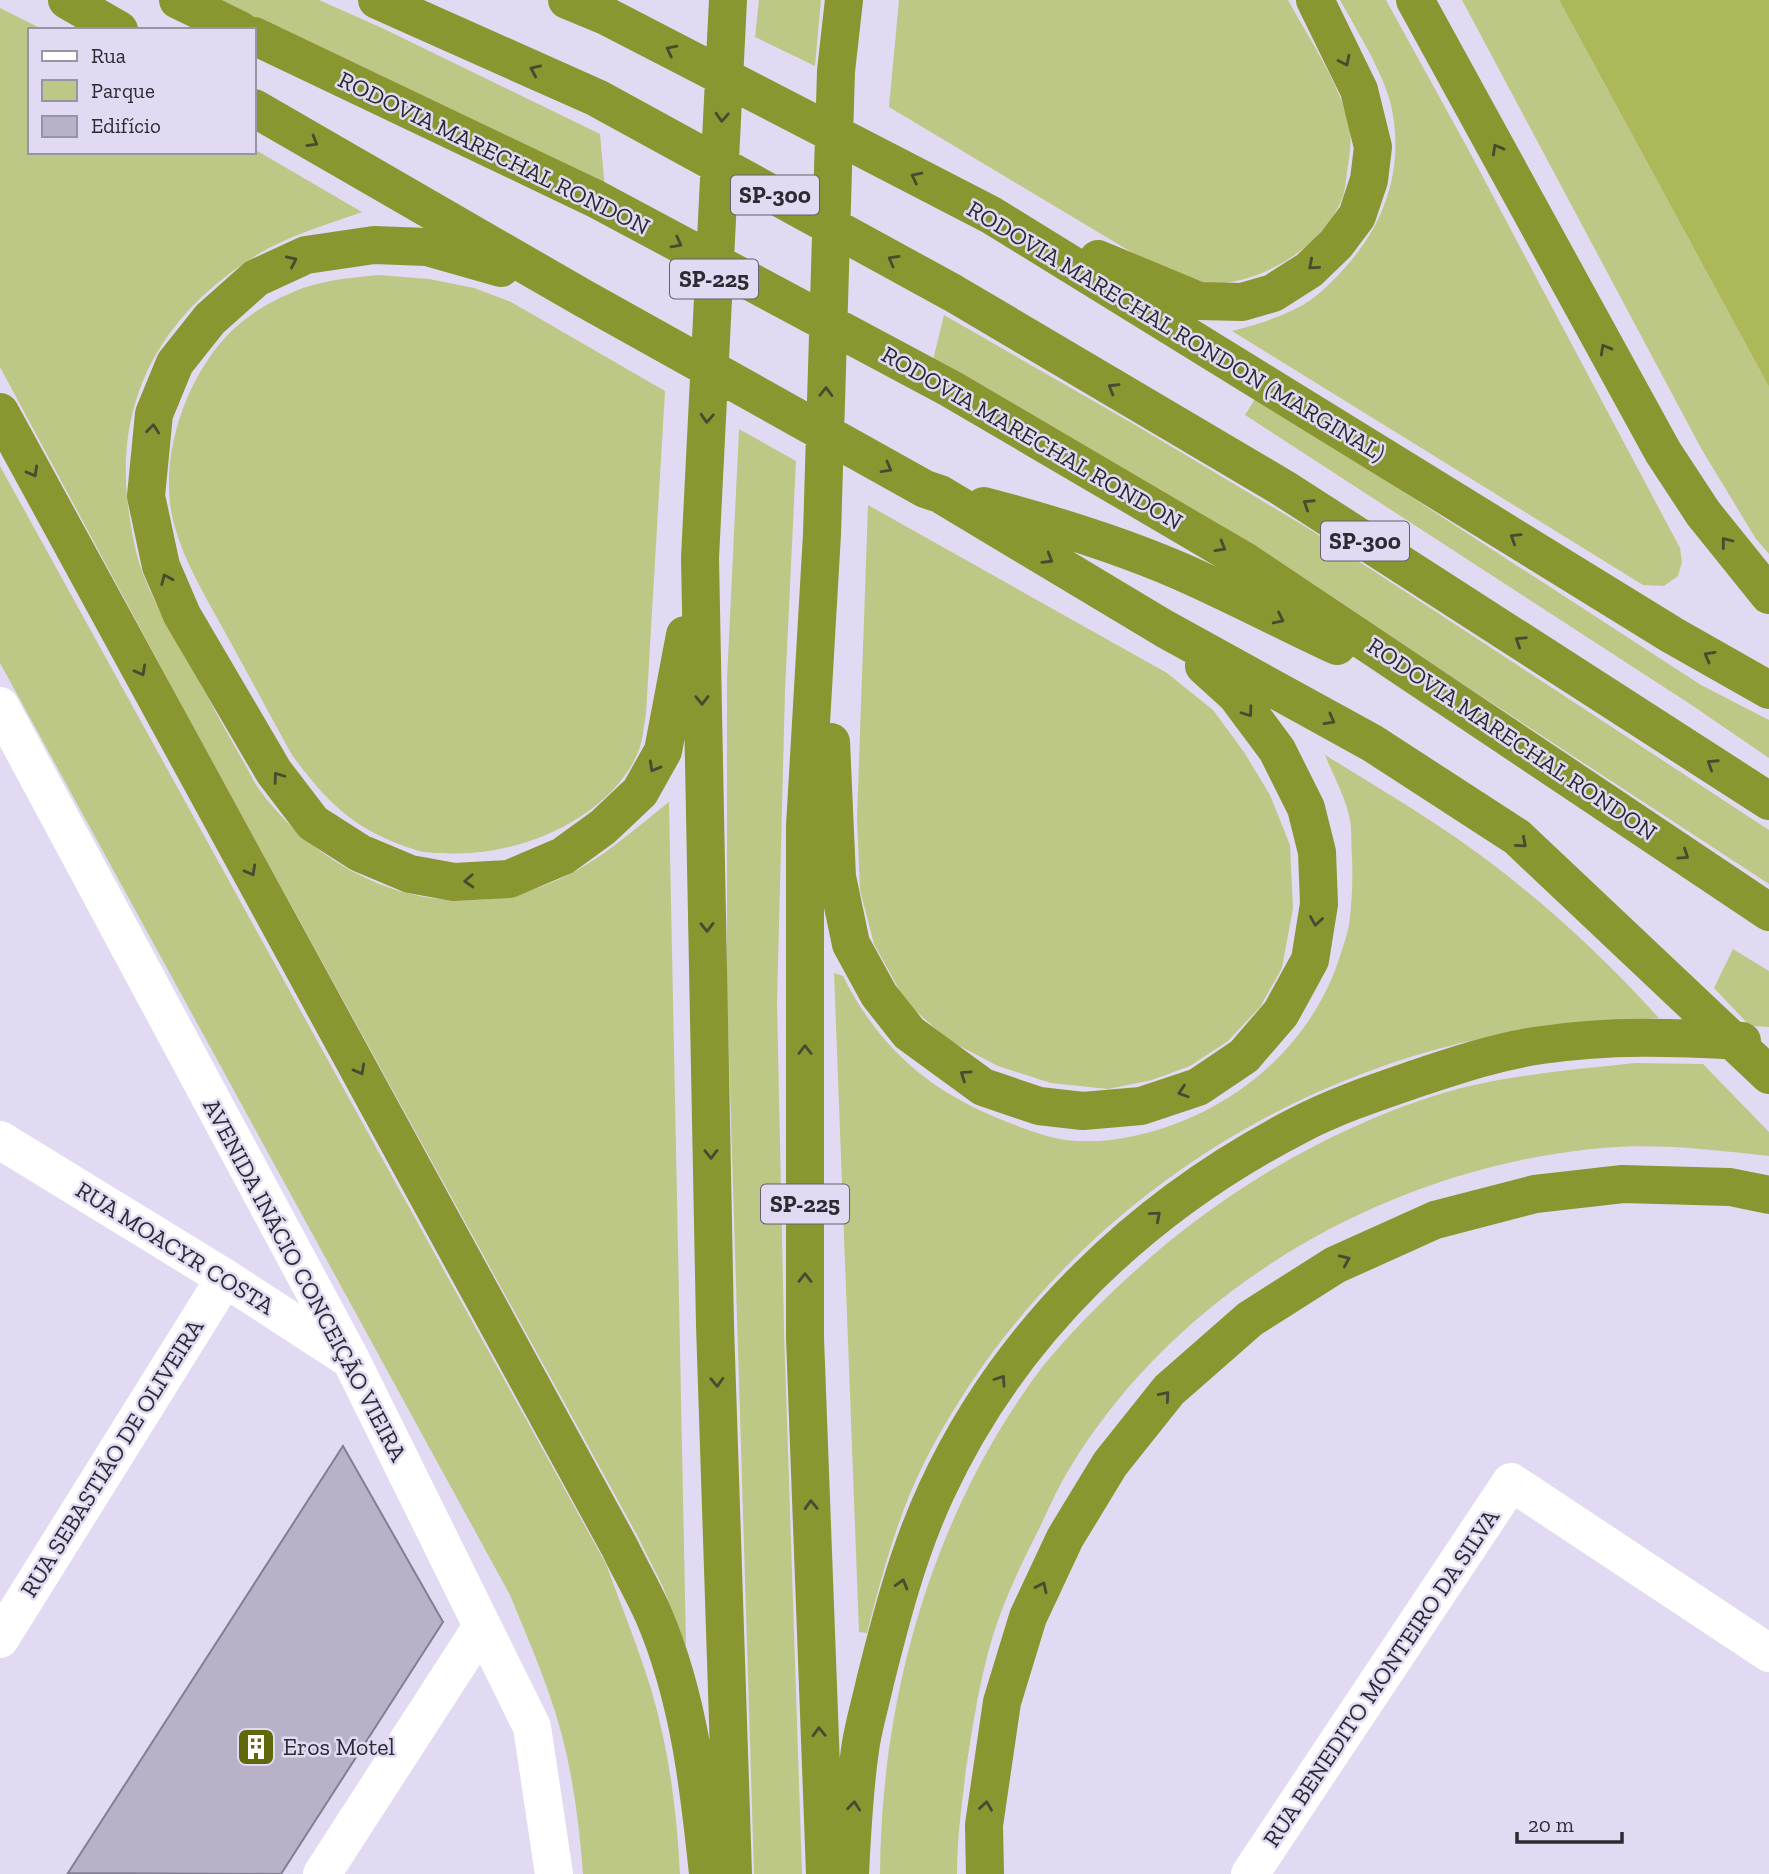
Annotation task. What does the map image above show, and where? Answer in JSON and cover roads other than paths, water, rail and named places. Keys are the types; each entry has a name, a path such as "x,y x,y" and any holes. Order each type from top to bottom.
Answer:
{"highway":[{"path":"67,0 116,28"},
{"path":"178,0 236,28"},
{"name":"SP-300","path":"377,0 597,98 953,293 1283,488 1769,801"},
{"name":"RODOVIA MARECHAL RONDON (MARGINAL)","path":"567,0 593,9 984,212 1672,635 1769,690"},
{"name":"SP-225","path":"728,0 700,558 715,1339 733,1874"},
{"name":"SP-225","path":"825,1874 805,1338 805,826 822,534 836,71 844,0"},
{"path":"836,71 862,0"},
{"path":"984,212 1199,301 1242,302 1273,293 1309,270 1336,244 1357,216 1369,180 1373,147 1359,90 1315,0"},
{"path":"1416,0 1663,452 1703,513 1769,595"},
{"name":"RODOVIA MARECHAL RONDON","path":"256,37 596,199 951,389 1246,562 1769,912"},
{"path":"256,109 599,306 932,492 1165,629 1372,743 1517,837 1769,1074"},
{"path":"599,306 479,260 427,247 374,244 306,255 256,278 210,319 175,363 154,414 146,496 161,566 182,615 274,772 313,822 360,853 410,874 454,881 509,879 563,856 603,827 640,792 663,751 700,558"},
{"path":"0,412 620,1548 654,1617 685,1713 698,1780 708,1874"},
{"path":"932,492 1091,536 1184,572 1465,708"},
{"path":"822,534 837,877 851,944 879,995 909,1033 983,1087 1039,1106 1083,1111 1141,1106 1198,1087 1244,1056 1280,1013 1310,960 1319,904 1317,852 1306,808 1277,750 1236,695 1165,629"},
{"path":"850,1874 860,1746 884,1646 908,1566 936,1491 979,1413 1004,1375 1048,1317 1107,1259 1172,1202 1223,1168 1301,1124 1389,1088 1479,1058 1538,1045 1616,1038 1655,1036 1769,1043"},
{"path":"985,1874 984,1825 1002,1702 1028,1616 1065,1538 1110,1464 1169,1390 1250,1319 1335,1265 1435,1220 1535,1194 1623,1184 1730,1188 1769,1195"}],"street":[{"name":"AVENIDA INÁCIO CONCEIÇÃO VIEIRA","path":"0,706 350,1359 532,1727 554,1874"},
{"name":"RUA MOACYR COSTA","path":"0,1140 225,1278 350,1359"},
{"name":"RUA SEBASTIÃO DE OLIVEIRA","path":"0,1639 225,1278"},
{"name":"RUA BENEDITO MONTEIRO DA SILVA","path":"1250,1874 1511,1482 1769,1653"},
{"path":"322,1874 481,1628"}],"place":[{"name":"Eros Motel","path":"256,1747"}]}
